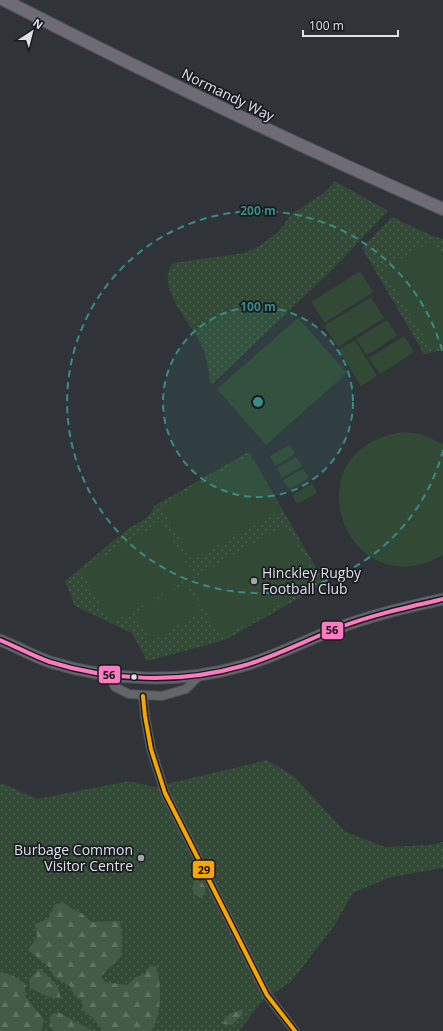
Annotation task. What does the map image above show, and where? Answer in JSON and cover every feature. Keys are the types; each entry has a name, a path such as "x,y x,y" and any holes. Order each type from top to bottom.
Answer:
{"main road":[{"name":"Normandy Way","path":"4,0 144,71 322,156 443,209"},
{"path":"0,640 50,662 108,674 159,678 200,675 242,666 375,616 443,599"}],"street":[{"path":"108,674 115,687 129,694 143,696 162,696 186,689 200,675"},
{"path":"143,696 151,749 165,793 267,995 295,1031"}],"green space":[{"path":"335,181 388,211 333,269 211,385 202,345 181,313 170,292 168,272 173,263 244,253 261,245 278,232 292,214 324,193"},
{"path":"392,217 428,234 443,239 443,350 424,354 362,248"},
{"path":"433,240 443,256 443,342 432,349 383,270"},
{"path":"360,271 373,292 325,323 311,302"},
{"path":"371,297 384,318 338,347 324,326"},
{"path":"298,318 347,373 266,445 217,389"},
{"path":"387,320 397,336 367,355 356,339"},
{"path":"404,336 414,352 380,374 369,358"},
{"path":"355,340 377,376 361,386 338,350"},
{"path":"404,432 421,434 443,444 443,555 409,566 379,562 357,545 343,520 339,493 347,466 368,444"},
{"path":"290,445 295,454 275,466 270,456"},
{"path":"249,452 325,583 229,638 147,661 132,633 75,606 65,581 119,536 146,518 154,506"},
{"path":"250,455 281,510 192,560 161,506"},
{"path":"296,457 302,466 282,478 277,468"},
{"path":"303,469 309,478 289,489 283,480"},
{"path":"312,483 317,493 297,504 292,495"},
{"path":"162,522 193,575 111,624 81,570"},
{"name":"Hinckley Rugby Football Club","path":"285,525 319,582 221,638 189,581"},
{"path":"185,583 202,612 151,641 135,613"},
{"path":"267,760 295,777 344,831 385,847 430,845 443,842 443,868 391,877 353,893 334,926 291,982 263,1000 239,1031 0,1031 0,784 4,784 37,799 129,781 154,787"},
{"path":"196,879 202,883 205,888 205,893 201,898 194,894 192,888"},
{"path":"63,902 84,915 91,922 120,921 122,937 121,957 101,976 105,982 127,985 136,977 145,974 149,967 156,966 160,999 157,1017 151,1031 103,1031 93,1018 82,1009 83,1001 74,995 70,986 55,978 48,966 28,950 37,937 35,924 49,918 54,905"},
{"path":"40,968 58,987 61,999 49,997 30,988 29,979"},
{"path":"0,972 12,975 25,983 25,996 44,1020 41,1031 0,1031"},
{"path":"242,1010 243,1014 232,1025 222,1024 225,1018 230,1014"},
{"path":"58,1012 93,1031 54,1031 50,1025 51,1015"}],"transit line":[{"name":"56","path":"0,640 50,662 97,673 146,678 194,676 242,666 351,623 443,599"},
{"name":"29","path":"143,696 151,749 165,793 267,995 295,1031"}],"place":[{"name":"Hinckley Rugby Football Club","path":"254,581"},
{"name":"Burbage Common Visitor Centre","path":"141,858"}]}
